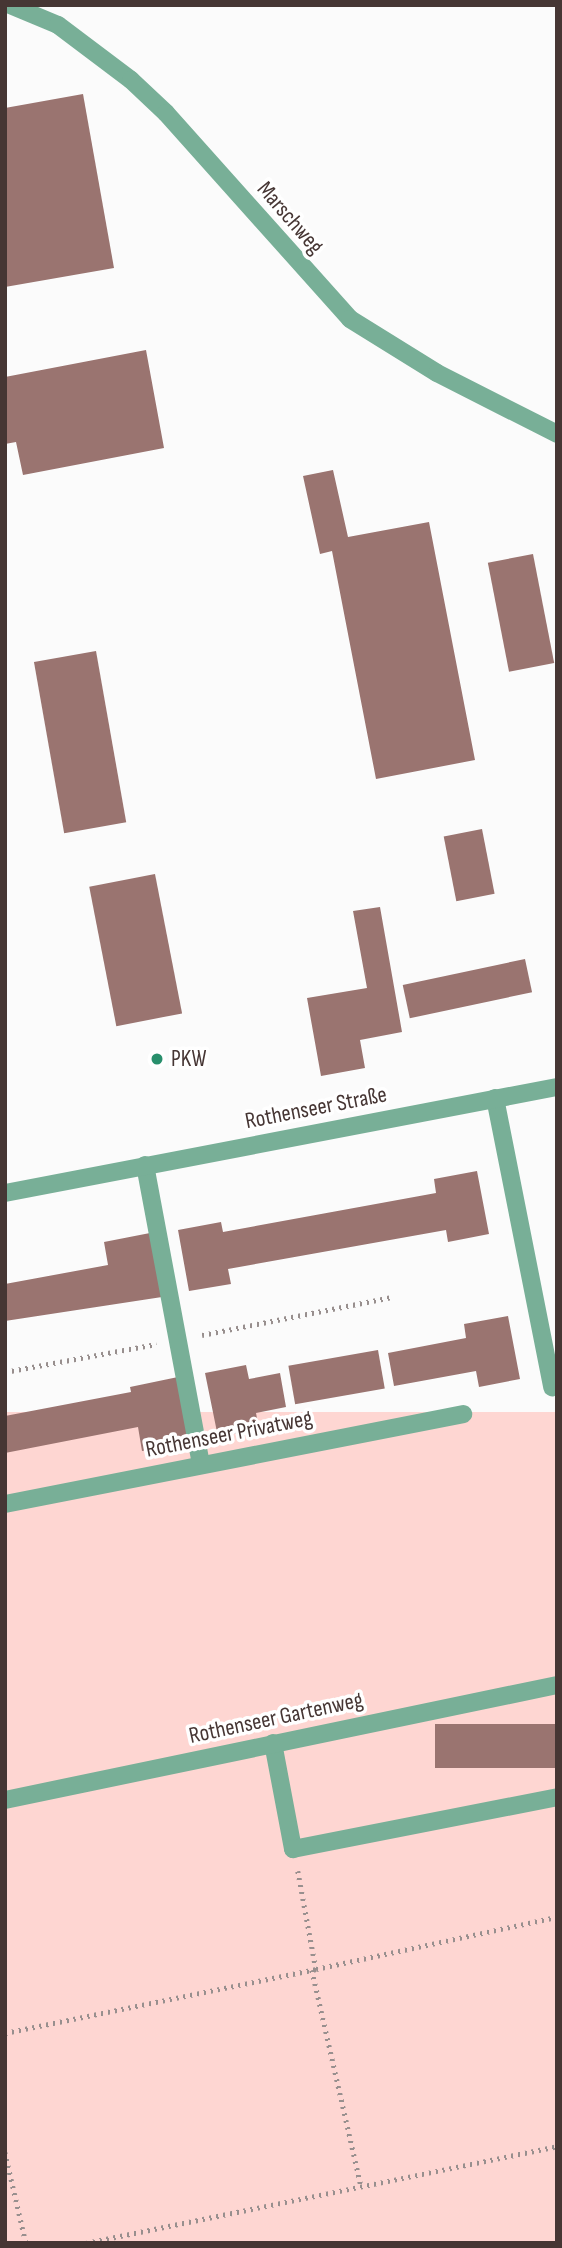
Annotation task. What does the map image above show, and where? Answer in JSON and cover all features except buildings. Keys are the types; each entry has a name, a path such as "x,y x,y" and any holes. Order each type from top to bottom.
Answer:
{"street":[{"name":"Marschweg","path":"10,5 58,24 140,88 350,319 437,373 557,434"},
{"name":"Rothenseer Straße","path":"5,1193 557,1087"},
{"path":"495,1098 551,1387"},
{"path":"145,1165 201,1465"},
{"name":"Rothenseer Privatweg","path":"5,1504 463,1414"},
{"name":"Rothenseer Gartenweg","path":"5,1800 557,1685"},
{"path":"273,1743 293,1849 557,1797"}],"path":[{"path":"293,1849 314,1970 361,2186"},
{"path":"5,2033 557,1917"},
{"path":"86,2243 557,2146"},
{"path":"5,2152 26,2243"}],"shaded area":[{"path":"5,1412 557,1412 557,2243 5,2243"}],"place":[{"name":"PKW","path":"157,1059"}]}
